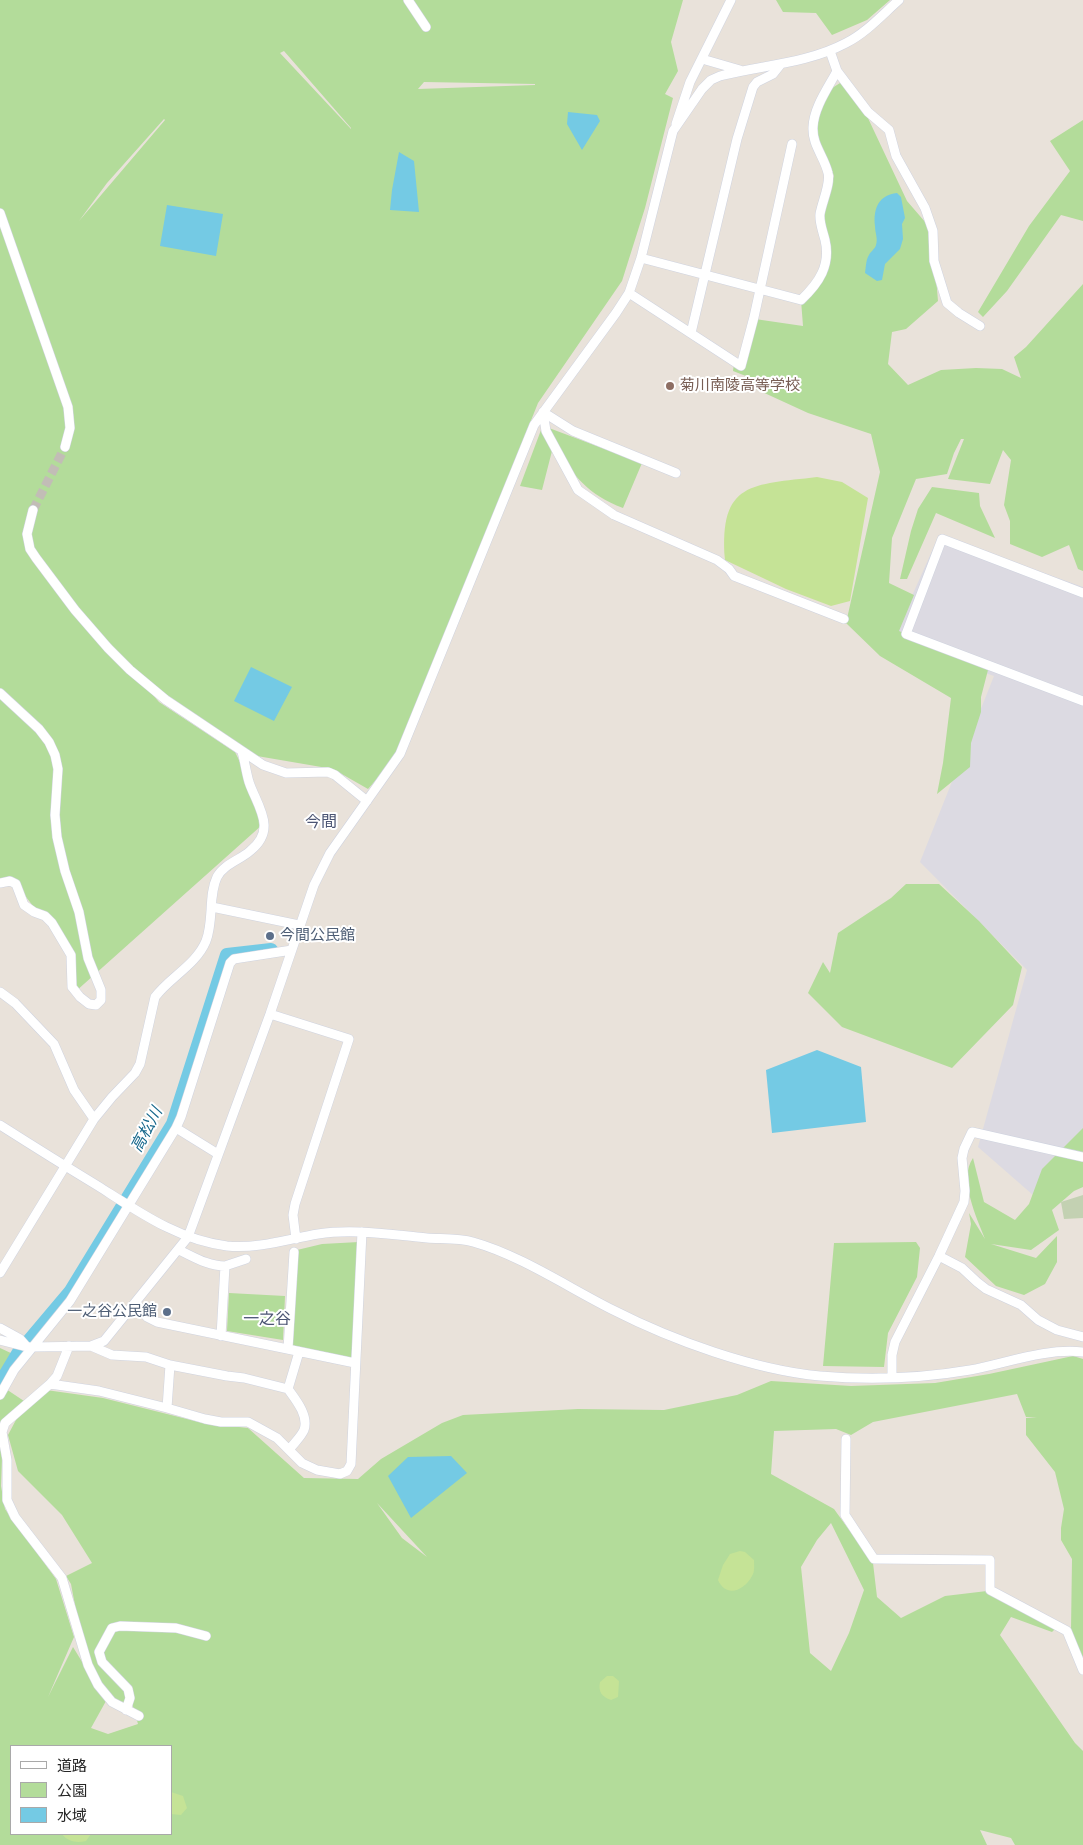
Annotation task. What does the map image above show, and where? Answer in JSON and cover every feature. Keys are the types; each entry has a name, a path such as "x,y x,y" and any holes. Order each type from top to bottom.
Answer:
{"street":[{"path":"408,0 426,27"},
{"path":"0,1340 31,1347 91,1346 104,1341 188,1237 270,1014 299,925 321,868 400,754 534,425 629,293 641,258 682,103 731,0"},
{"path":"673,132 702,89 712,80 720,76 781,64 830,51 863,32 899,0"},
{"path":"830,51 837,71 848,83 868,112 889,130 896,156 925,208 934,231 934,261 947,302 959,313 980,326"},
{"path":"702,59 742,71"},
{"path":"691,333 737,139 753,87 757,82 773,74 781,64"},
{"path":"641,258 801,300 814,288 824,270 826,246 820,216 829,175 824,159 815,146 813,126 822,98 837,71"},
{"path":"629,293 741,366 760,290 792,144"},
{"path":"0,213 68,407 70,428 65,447"},
{"path":"543,412 573,431 676,473"},
{"path":"543,412 546,430 578,490 614,515 717,560 729,569 734,576 844,619"},
{"path":"33,510 26,534 30,549 75,610 130,670 166,700 263,765 286,773 328,772 335,775 368,801"},
{"path":"1083,593 942,539 906,634 1083,701"},
{"path":"0,693 39,729 49,742 55,755 58,769 55,816 57,837 65,871 79,912 88,958 101,990 101,1000 96,1005 89,1004 72,987 71,955 52,923 45,916 34,912 24,905 16,884 10,881 0,883"},
{"path":"0,1273 94,1119 140,1064 155,997 201,951 210,929 214,886 218,876 223,869 251,851 260,841 263,831 264,814 249,782 242,752"},
{"path":"212,907 299,925"},
{"path":"0,1395 14,1370 31,1347 70,1301 125,1203 176,1128 230,963 234,959 292,950"},
{"path":"0,992 15,1003 54,1044 74,1090 94,1119"},
{"path":"270,1014 350,1039 295,1204 293,1216 296,1239"},
{"path":"0,1125 125,1203 173,1231 188,1237 206,1242 249,1246 336,1232 362,1232 470,1241 505,1254 651,1328 685,1342 758,1364 796,1373 822,1376 892,1376 968,1370 1068,1350 1083,1352"},
{"path":"176,1128 218,1154"},
{"path":"892,1376 892,1355 895,1342 964,1202 962,1158 972,1132 1083,1157"},
{"path":"50,1384 99,1391 205,1419 221,1422 248,1422 277,1438 302,1463 318,1470 340,1474 347,1471 351,1464 362,1232"},
{"path":"179,1250 203,1262 217,1266 225,1266 246,1259"},
{"path":"288,1350 294,1252"},
{"path":"939,1256 962,1268 986,1289 1020,1305 1038,1320 1057,1330 1083,1337"},
{"path":"221,1336 225,1266"},
{"path":"136,1303 147,1317 157,1322 355,1363"},
{"path":"0,1328 31,1347"},
{"path":"68,1346 57,1376 5,1423 2,1432 7,1460 7,1500 15,1517 62,1578 88,1665 98,1685 112,1702 139,1716"},
{"path":"91,1346 112,1355 146,1357 170,1365 244,1378 288,1389 298,1403 304,1419 304,1430 289,1450"},
{"path":"288,1389 299,1352"},
{"path":"167,1408 170,1365"},
{"path":"846,1439 845,1515 874,1559 990,1560 990,1590 1067,1630 1083,1670"},
{"path":"126,1710 130,1698 128,1689 102,1662 100,1652 112,1628 120,1626 176,1628 206,1636"}],"shaded area":[{"path":"939,535 1083,587 1083,1149 1041,1202 978,1147 1027,970 920,862 994,676 892,641"}],"green space":[{"path":"0,0 683,0 671,42 678,71 665,94 673,98 645,208 622,281 538,403 396,757 368,789 333,769 257,756 133,672 159,702 235,752 248,778 262,825 75,992 71,955 16,884 0,885","holes":["284,51 351,129 280,53","424,82 535,84 535,85 418,89","164,119 79,221 107,183"]},
{"path":"776,0 890,0 867,20 832,35 816,13 783,12"},
{"path":"848,78 907,201 932,230 938,301 906,329 892,332 888,364 908,385 941,370 1002,369 1021,378 1014,357 1026,347 1083,284 1083,571 1078,569 1069,545 1042,557 1010,544 1010,521 1004,505 1011,460 1003,450 990,484 948,479 964,439 961,439 954,453 947,474 916,479 892,538 889,583 914,595 899,631 988,670 981,697 981,712 971,743 970,767 937,794 951,698 880,656 846,623 880,472 871,434 808,413 747,385 751,378 733,371 734,363 741,365 755,319 803,326 801,300 824,273 821,206 834,176 817,139 817,112 829,90"},
{"path":"1083,120 1083,221 1061,215 1007,291 983,317 978,312 1029,226 1070,171 1050,141"},
{"path":"549,428 642,463 623,508 591,491 576,476 553,447 542,490 520,486 541,430"},
{"path":"817,477 842,482 868,498 850,601 831,606 786,589 725,560 725,534 728,515 734,501 744,492 758,486 774,482"},
{"path":"932,487 979,493 980,506 995,538 936,513 907,579 900,579 918,509"},
{"path":"906,884 939,884 979,921 1022,967 1013,1005 952,1068 842,1027 808,993 823,962 830,973 838,933 891,898"},
{"path":"1083,1128 1083,1187 1074,1191 1052,1210 1059,1230 1031,1250 991,1244 1036,1258 1057,1236 1057,1262 1045,1284 1024,1295 996,1286 965,1257 971,1224 969,1213 985,1239 970,1198 968,1187 967,1177 973,1158 984,1202 1015,1220 1029,1204 1042,1169"},
{"path":"1083,1195 1083,1218 1064,1219 1061,1202"},
{"path":"359,1242 352,1358 291,1345 297,1250 322,1244"},
{"path":"916,1242 920,1248 917,1277 888,1333 884,1367 823,1366 834,1243"},
{"path":"229,1293 285,1296 283,1340 227,1331"},
{"path":"0,1348 13,1354 0,1374"},
{"path":"1073,1356 1083,1359 1083,1658 1071,1630 1072,1559 1061,1540 1064,1509 1055,1472 1026,1435 1026,1418 1037,1418 1026,1417 1017,1394 873,1422 851,1435 836,1429 774,1431 771,1474 834,1509 873,1563 877,1597 901,1618 945,1596 987,1591 1056,1628 1052,1632 1011,1617 1000,1635 1075,1743 1083,1751 1083,1845 1015,1845 1011,1838 980,1830 987,1845 0,1845 0,1446 2,1457 1,1486 5,1509 56,1579 74,1637 48,1697 73,1647 106,1701 91,1728 108,1734 138,1724 130,1696 125,1702 111,1701 83,1648 71,1584 66,1576 92,1563 62,1515 18,1471 8,1435 17,1418 46,1390 103,1398 203,1423 248,1428 304,1478 358,1479 381,1459 442,1423 463,1415 578,1409 664,1410 737,1395 771,1381 851,1386 935,1383 989,1374","holes":["377,1503 427,1557 402,1538","831,1523 864,1590 849,1633 831,1671 810,1653 801,1567 817,1540"]},
{"path":"6,1389 24,1401 0,1424 0,1400"},
{"path":"740,1551 745,1552 754,1560 754,1573 749,1581 740,1589 730,1591 721,1586 718,1580 723,1565 730,1554"},
{"path":"607,1676 613,1676 619,1681 618,1697 611,1700 603,1696 600,1691 600,1682"},
{"path":"172,1792 183,1796 187,1808 181,1815 172,1814"},
{"path":"63,1835 90,1835 86,1841 79,1842"}],"water":[{"path":"568,112 597,115 600,121 582,150 567,124"},
{"path":"399,152 414,161 419,212 390,210"},
{"path":"897,193 901,197 905,218 902,224 903,239 900,249 885,264 882,280 877,281 865,273 867,259 877,242 875,229 876,208 886,196"},
{"path":"167,205 223,214 216,256 160,246"},
{"path":"251,667 292,687 274,721 234,701"},
{"path":"817,1050 861,1067 866,1122 772,1133 766,1070"},
{"path":"451,1456 467,1473 411,1518 388,1476 408,1457"}],"waterway":[{"name":"高松川","path":"28,1342 71,1291 173,1124 227,955 271,950"},
{"name":"高松川","path":"0,1384 19,1352"}],"tunnel":[{"path":"33,510 65,447"}],"place":[{"name":"菊川南陵高等学校","path":"670,386"},
{"name":"今間公民館","path":"270,936"},
{"name":"一之谷公民館","path":"167,1312"}],"district":[{"name":"今間","path":"321,823"},
{"name":"一之谷","path":"267,1320"}]}
